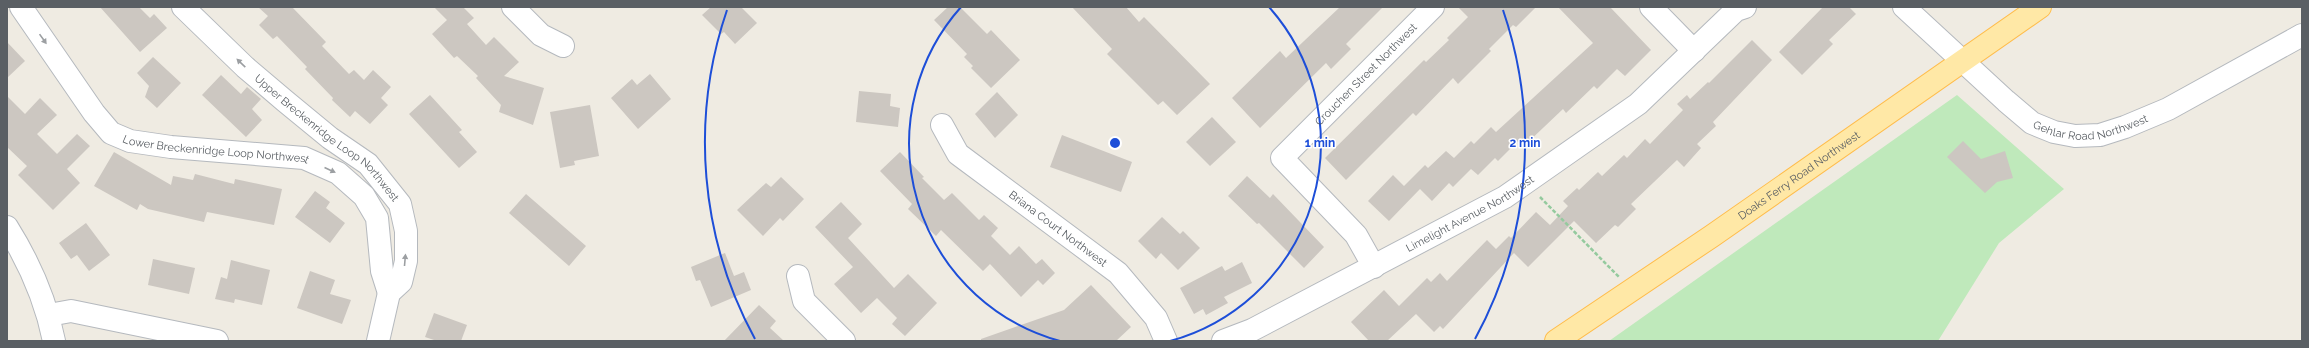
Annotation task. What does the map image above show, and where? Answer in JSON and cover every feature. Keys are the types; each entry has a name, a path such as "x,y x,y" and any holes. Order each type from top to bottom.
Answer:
{"main road":[{"name":"Doaks Ferry Road Northwest","path":"1556,341 2040,7"}],"street":[{"name":"Lower Breckenridge Loop Northwest","path":"21,7 94,113 111,133 130,141 171,147 304,158 338,173 364,196 377,218 382,272 389,293"},
{"name":"Upper Breckenridge Loop Northwest","path":"183,7 251,72 330,138 368,164 400,204 406,231 406,261 401,282 389,293"},
{"path":"513,7 541,35 563,46"},
{"name":"Crouchen Street Northwest","path":"1374,267 1356,235 1282,158 1433,7"},
{"path":"1651,7 1694,50"},
{"name":"Limelight Avenue Northwest","path":"1223,341 1252,330 1506,198 1638,104 1736,10 1745,7"},
{"name":"Gehlar Road Northwest","path":"1904,7 1964,60 2006,101 2032,122 2054,132 2075,136 2100,135 2125,127 2168,109 2302,35"},
{"name":"Briana Court Northwest","path":"942,125 958,154 1118,273 1156,318 1166,341"},
{"path":"7,227 21,250 49,315 54,341"},
{"path":"798,276 804,301 844,341"},
{"path":"378,341 389,293"},
{"path":"49,315 71,311 218,341"}],"path":[{"path":"1527,183 1632,290"}],"green space":[{"path":"1957,95 2064,189 1999,243 1938,341 1609,341"}],"building":[{"path":"100,7 139,7 150,18 154,14 167,28 140,52"},
{"path":"258,7 292,7 326,42 322,46 349,74 354,70 364,80 373,70 391,87 381,98 388,105 370,124 355,111 350,117 332,100 333,98 305,69 307,67 277,36 273,39 259,25 268,16"},
{"path":"434,7 463,7 474,18 467,24 486,45 494,37 519,62 504,76 544,88 533,125 499,112 501,105 476,78 478,76 457,56 454,58 432,34 447,20"},
{"path":"711,7 741,7 757,23 735,44 724,32 721,34 702,15"},
{"path":"948,7 960,7 987,34 991,30 1020,60 991,88 971,68 973,66 964,57 967,54 934,20"},
{"path":"1072,7 1126,7 1139,22 1144,17 1210,84 1177,115 1163,101 1158,105 1107,54 1112,49"},
{"path":"1340,7 1383,7 1346,44 1351,49 1331,69 1326,63 1260,128 1232,98 1280,51 1286,58"},
{"path":"1458,7 1536,7 1516,27 1513,25 1489,49 1491,51 1458,84 1453,78 1416,116 1413,113 1346,180 1325,158 1424,60 1426,62 1449,40 1447,38 1468,17"},
{"path":"1558,7 1610,7 1651,50 1625,76 1617,69 1597,89 1594,86 1566,113 1563,109 1523,147 1518,141 1498,161 1495,158 1478,175 1471,169 1453,187 1449,183 1432,201 1420,189 1389,221 1368,201 1393,175 1404,186 1425,165 1428,168 1446,151 1454,158 1471,141 1474,144 1491,127 1496,132 1593,43"},
{"path":"1823,7 1849,7 1856,14 1829,40 1833,44 1802,75 1779,52"},
{"path":"1752,40 1772,60 1713,122 1716,126 1697,144 1701,148 1684,167 1677,160 1631,204 1636,209 1618,227 1615,225 1596,243 1574,221 1528,267 1514,253 1443,329 1440,326 1434,332 1416,314 1387,341 1369,341 1351,322 1384,290 1399,306 1427,278 1431,282 1440,273 1447,281 1487,240 1496,249 1509,236 1511,238 1536,212 1550,225 1568,206 1563,201 1577,188 1579,190 1598,172 1602,176 1624,155 1627,158 1645,139 1650,144 1683,110 1677,104 1687,95 1690,99 1708,82 1709,83"},
{"path":"7,42 25,61 7,78"},
{"path":"153,57 181,83 157,108 145,97 149,86 137,73"},
{"path":"650,74 671,99 638,129 611,98 632,79 637,85"},
{"path":"221,75 241,94 247,87 261,99 252,109 262,120 246,137 202,95"},
{"path":"859,91 891,94 890,106 900,108 898,127 856,122"},
{"path":"997,92 1018,115 995,138 975,114"},
{"path":"430,95 462,130 459,132 477,152 459,168 409,114"},
{"path":"7,96 25,114 40,98 57,115 37,134 57,154 77,134 90,146 67,169 80,183 53,210 18,175 27,166 7,147"},
{"path":"590,105 599,156 574,161 575,165 560,168 550,112"},
{"path":"1212,117 1236,142 1210,166 1186,142"},
{"path":"1062,135 1132,162 1121,192 1050,167"},
{"path":"1963,141 1981,159 2005,151 2013,178 1997,182 1985,193 1947,157"},
{"path":"114,152 171,185 173,176 193,180 195,174 234,184 235,179 282,189 274,225 207,212 204,222 148,209 140,204 137,210 94,186"},
{"path":"900,152 924,177 922,178 944,200 952,193 979,220 984,215 998,228 991,236 1010,255 1019,246 1036,264 1042,259 1055,273 1043,285 1038,280 1021,297 990,264 983,271 941,230 936,236 908,209 912,204 880,171"},
{"path":"1247,176 1270,198 1273,194 1324,247 1304,268 1259,223 1257,224 1228,196"},
{"path":"781,177 804,199 783,221 780,218 763,236 737,210 766,183 771,187"},
{"path":"315,191 330,202 326,208 345,223 330,243 295,217"},
{"path":"526,194 586,246 569,266 509,213"},
{"path":"841,202 862,224 848,238 894,288 908,274 937,303 905,336 892,324 897,318 877,298 861,313 834,284 853,267 815,227"},
{"path":"1162,217 1180,234 1183,231 1200,248 1178,270 1161,253 1156,259 1138,241"},
{"path":"86,223 110,255 89,271 77,255 71,259 59,243"},
{"path":"725,253 734,276 744,272 751,290 711,307 700,280 696,281 691,267"},
{"path":"153,259 195,268 189,294 148,285"},
{"path":"231,260 270,270 262,305 235,299 234,303 215,299 221,277 227,279"},
{"path":"1242,262 1252,283 1224,297 1228,303 1206,315 1203,309 1194,314 1180,288 1222,266 1225,271"},
{"path":"310,271 335,280 330,294 351,300 342,324 297,308"},
{"path":"1091,285 1131,327 1116,341 981,341 981,339 1064,310"},
{"path":"759,305 776,321 770,328 784,341 724,341"},
{"path":"434,313 467,325 461,341 437,341 425,337"}]}
